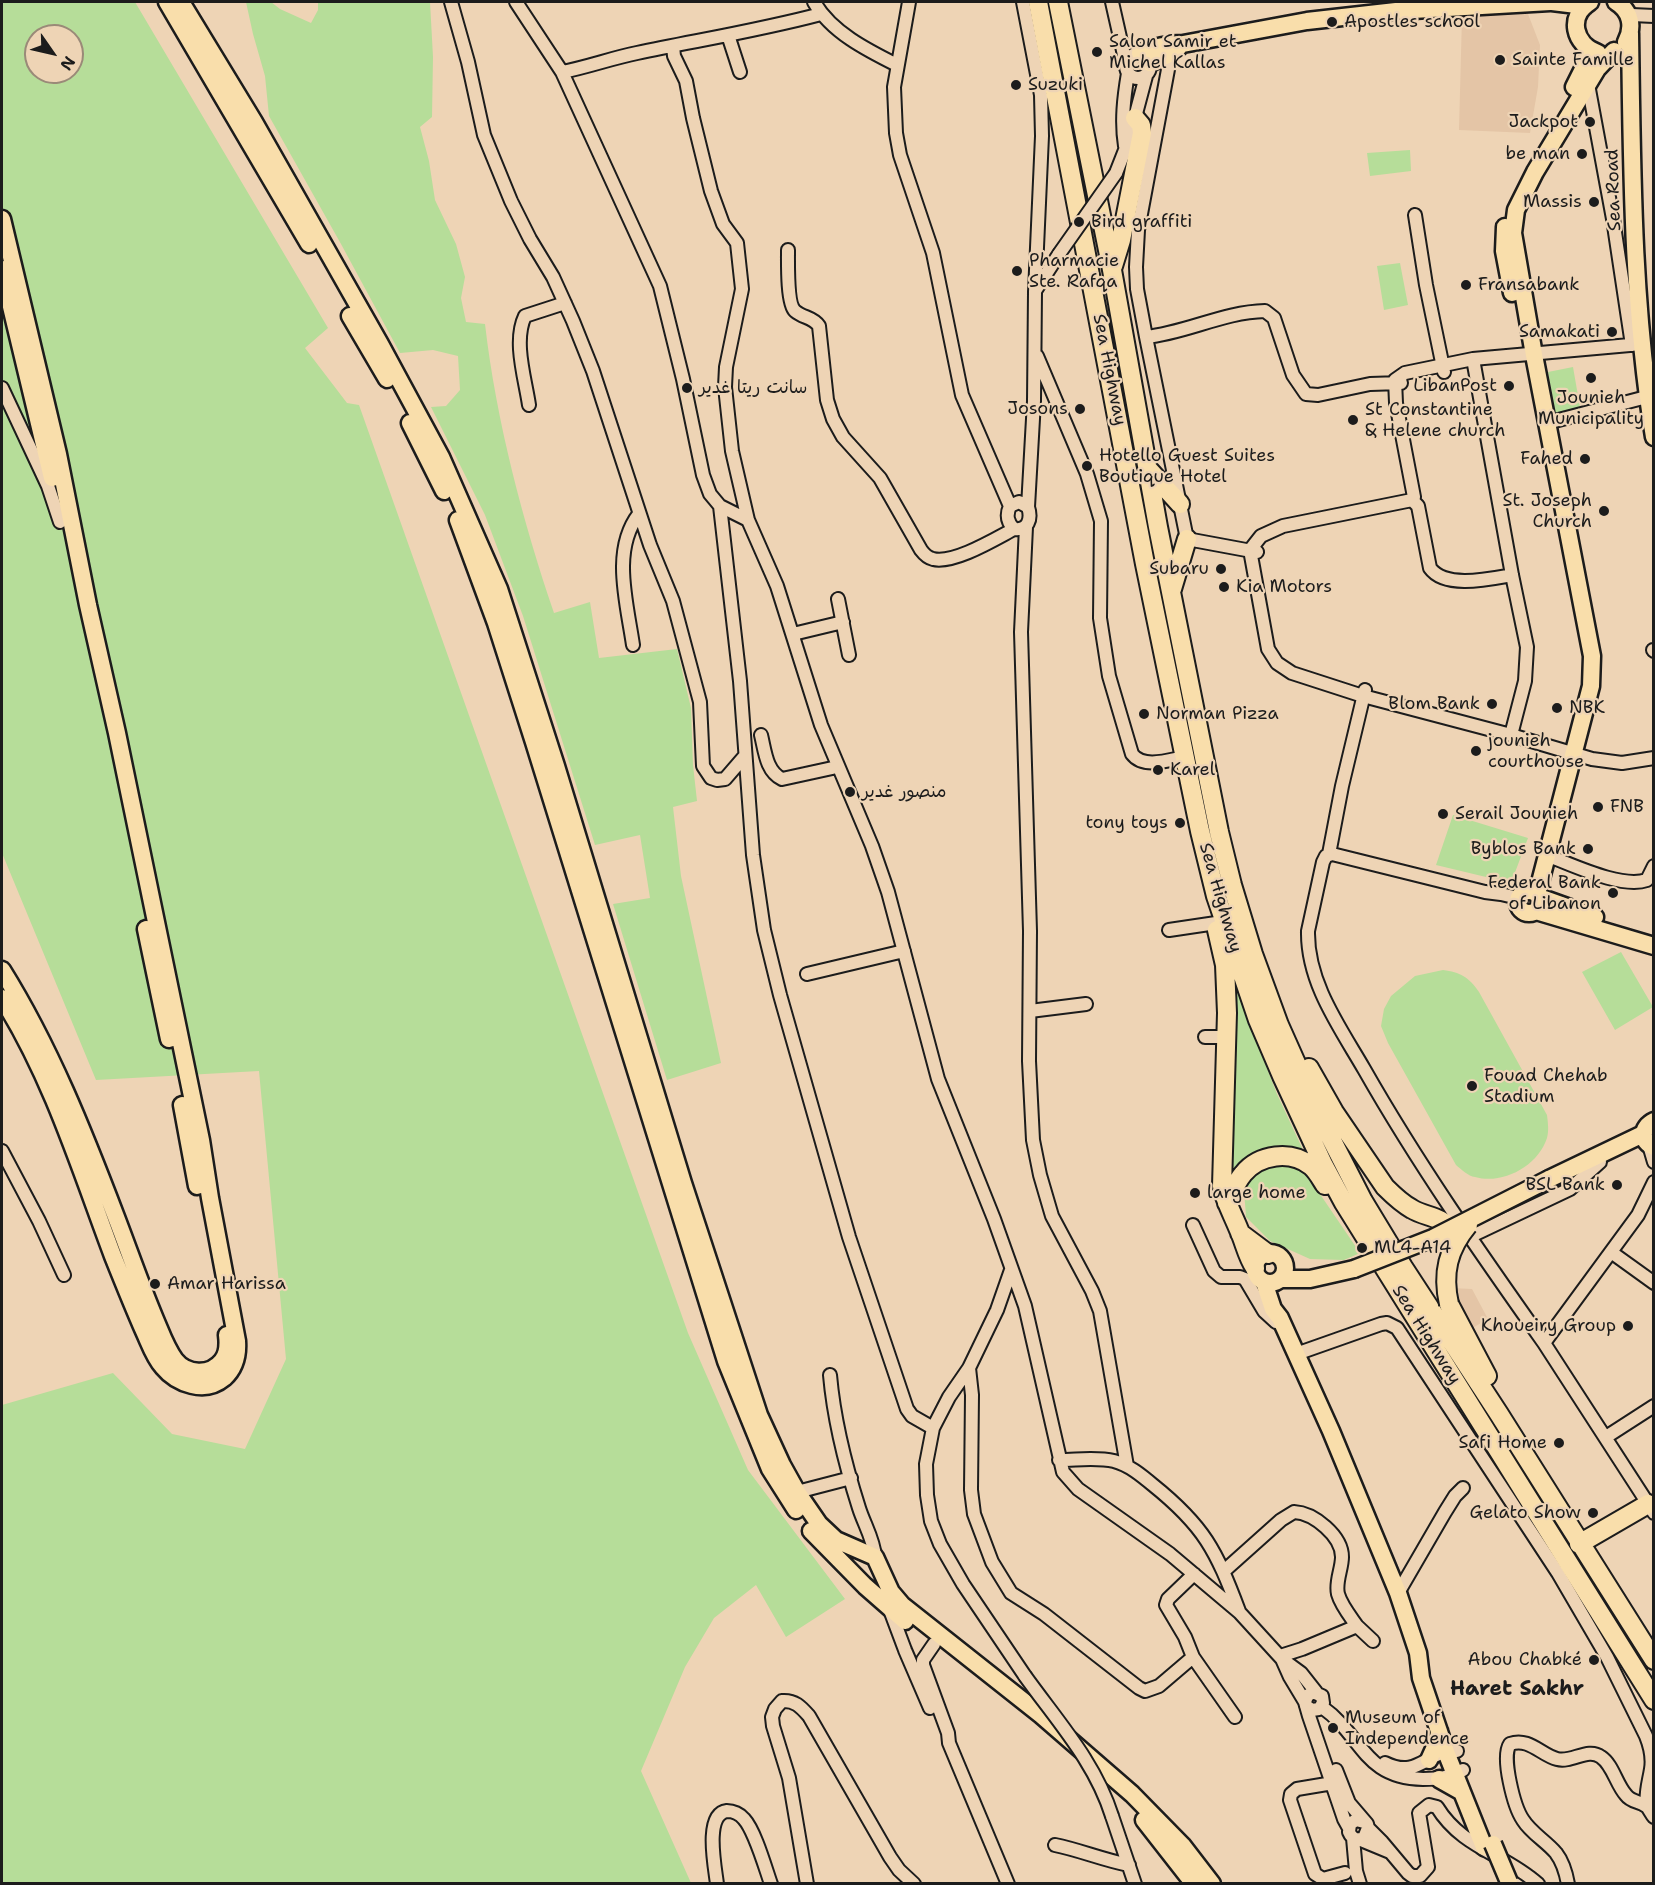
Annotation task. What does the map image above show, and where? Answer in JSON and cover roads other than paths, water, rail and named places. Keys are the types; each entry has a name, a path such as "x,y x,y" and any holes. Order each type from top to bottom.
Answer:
{"highway":[{"name":"Sea Highway","path":"1038,2 1145,564 1185,757 1216,896 1258,1020 1323,1164 1359,1228 1614,1653 1653,1700"},
{"name":"Sea Highway","path":"1058,2 1112,270 1148,470 1217,820 1232,885 1253,954 1279,1025 1320,1117 1363,1201 1653,1660"},
{"path":"1112,270 1121,240 1142,133 1141,125 1135,118"},
{"path":"1148,470 1180,504"},
{"path":"1172,591 1187,539"},
{"path":"1216,896 1213,909 1225,965 1227,1037 1222,1185 1247,1255 1272,1276"},
{"path":"1279,1025 1295,1042 1334,1112 1385,1186 1395,1197 1419,1213 1461,1229 1448,1262 1446,1290 1449,1304 1487,1376 1516,1424 1536,1474"},
{"path":"1227,1203 1236,1184 1251,1166 1270,1157 1290,1157 1312,1167 1349,1225 1359,1228"},
{"path":"1240,1233 1268,1254"},
{"path":"1579,1544 1651,1509"}],"main road":[{"path":"166,2 316,255 399,401 460,523 496,622 726,1361 770,1469 810,1530 845,1567 890,1608 1018,1709 1131,1808 1145,1821 1194,1884"},
{"path":"181,2 254,122 385,353 441,457 491,571 556,766 741,1365 759,1415 782,1465 797,1492 827,1533 842,1543 875,1557 891,1592 902,1605 1041,1715 1132,1794 1182,1845 1212,1884"},
{"path":"1529,899 1546,855 1572,749 1584,685 1585,659 1568,588 1527,356 1513,233 1516,210 1589,75 1627,41 1632,18 1616,2"},
{"path":"1144,63 1176,47 1307,21 1417,6 1497,3 1579,3 1575,27 1582,44 1597,53 1614,51"},
{"name":"Sea Road","path":"1632,18 1636,345"},
{"path":"1589,50 1589,75"},
{"path":"2,219 58,454 201,1140 237,1341 238,1354 235,1363 223,1378 204,1386 193,1385 178,1379 164,1369 155,1357 126,1290 48,1086 33,1052 2,998"},
{"path":"2,269 47,457 172,1054 203,1223 228,1338 225,1355 214,1368 201,1373 183,1367 168,1348 145,1295 77,1119 22,1003 2,970"},
{"path":"1636,345 1650,396 1653,437"},
{"path":"1527,356 1547,423 1592,656 1591,686 1529,899"},
{"path":"1529,899 1581,912 1653,935"},
{"path":"1529,899 1653,945"},
{"path":"1552,1181 1600,1162 1649,1138"},
{"path":"1272,1276 1310,1279 1354,1269 1461,1229 1552,1181 1649,1138"},
{"path":"1268,1254 1281,1258 1272,1276 1273,1309 1282,1323 1336,1442 1398,1593 1418,1653 1430,1676 1451,1751 1452,1774 1489,1845"},
{"path":"845,1567 846,1559 856,1548"},
{"path":"1418,1653 1421,1678 1440,1730 1451,1751"},
{"path":"1429,1760 1440,1730"},
{"path":"1452,1774 1489,1845 1505,1883"}],"street":[{"path":"451,2 468,63 484,135 515,210 566,303 593,371 650,545 673,600 700,702 703,766 711,778 725,779 744,757"},
{"path":"516,2 562,72 660,286 703,475 710,494 720,506 748,520"},
{"path":"814,2 821,14 854,41 897,65"},
{"path":"909,2 897,65 893,110 900,155 933,253 962,395 1010,506 1007,519 1020,528"},
{"path":"788,250 791,305 797,313 812,319 819,326 827,400 833,419 843,437 880,478 921,550 931,558 945,559 1020,528 1030,517 1028,507 1042,136 1035,56 1023,2"},
{"path":"1112,2 1127,68 1136,78 1144,63"},
{"path":"1116,17 1119,2"},
{"path":"562,72 629,54 761,29 821,14"},
{"path":"1632,18 1653,16"},
{"path":"728,35 740,72"},
{"path":"1120,43 1166,79"},
{"path":"674,46 674,56 686,81 711,191 723,224 737,243 742,289 726,368 725,387 732,451 748,520 765,555 793,634 820,726 872,846 888,892 938,1079 994,1220 1024,1306 1063,1472 1078,1489 1142,1532 1240,1613 1281,1658 1301,1673 1320,1702 1338,1720 1372,1762 1381,1769 1402,1778 1452,1774"},
{"path":"1176,47 1166,79 1138,230 1137,289 1187,539 1254,551"},
{"path":"1125,150 1123,123 1127,59 1144,63"},
{"path":"1035,292 1116,173 1135,118 1144,63"},
{"name":"Sea Road","path":"1589,75 1636,345"},
{"path":"1415,215 1426,285 1444,368"},
{"path":"529,405 521,355 520,327 525,316 566,303"},
{"path":"1146,337 1162,336 1233,315 1268,312 1274,318 1293,375 1306,394 1314,396 1370,384 1398,383 1444,368 1474,363 1636,345"},
{"path":"1035,352 1088,474 1101,521 1100,618 1109,676 1132,754 1136,759 1146,762 1185,757"},
{"path":"1474,363 1527,659 1525,681 1512,732"},
{"path":"1398,383 1405,437 1417,483 1415,503 1430,568 1437,575 1450,580 1512,575"},
{"path":"2,388 48,486 60,522"},
{"path":"1547,423 1650,396"},
{"path":"1010,506 1019,502 1028,507"},
{"path":"1254,551 1265,541 1284,532 1415,503"},
{"path":"720,506 740,681 753,855 764,930 780,995 849,1238 907,1409 912,1416 933,1428"},
{"path":"633,645 624,588 624,550 632,524 639,514"},
{"path":"1020,528 1030,931 1030,1105 1033,1140 1052,1216 1092,1291 1100,1311 1127,1466"},
{"path":"1254,551 1279,660 1364,692 1572,749 1613,763 1632,763 1651,758"},
{"path":"838,599 849,655"},
{"path":"793,634 843,622"},
{"path":"1364,692 1329,854 1323,862 1308,931 1309,957 1317,981 1334,1017 1461,1229 1544,1343 1651,1509"},
{"path":"761,735 770,770 782,779 837,767"},
{"path":"1329,854 1485,892 1529,899"},
{"path":"1546,855 1608,878 1638,883 1647,880 1653,866"},
{"path":"1168,930 1216,923"},
{"path":"807,974 904,951"},
{"path":"1030,1011 1086,1004"},
{"path":"1205,1037 1227,1037"},
{"path":"1649,1138 1653,1162"},
{"path":"2,1151 64,1275"},
{"path":"1461,1229 1570,1189 1600,1162"},
{"path":"1544,1343 1638,1215 1653,1182"},
{"path":"1193,1225 1218,1275 1245,1279 1264,1311 1282,1323"},
{"path":"1611,1252 1653,1283"},
{"path":"1011,1270 997,1310 969,1368 949,1397 933,1428 926,1464 931,1521 940,1544 963,1584 1025,1676 1082,1752 1104,1792 1135,1884"},
{"path":"1296,1354 1381,1324 1387,1323 1397,1328 1562,1565"},
{"path":"969,1368 972,1395 971,1490 974,1514 992,1562 1005,1586 1021,1601 1044,1614 1145,1691 1159,1686 1193,1657"},
{"path":"830,1375 837,1427 859,1509 875,1550 875,1557"},
{"path":"1606,1437 1653,1406"},
{"path":"1059,1460 1113,1461 1127,1466 1185,1512 1204,1534 1226,1577 1240,1613"},
{"path":"797,1492 851,1478"},
{"path":"1398,1593 1445,1512 1463,1488"},
{"path":"1214,1592 1223,1589 1226,1577 1288,1514 1294,1512 1308,1515 1323,1525 1340,1545 1342,1555 1337,1593 1357,1626 1373,1641"},
{"path":"1194,1574 1168,1599 1166,1605 1185,1636 1193,1657 1235,1717"},
{"path":"890,1608 919,1684 943,1737 949,1743"},
{"path":"1281,1658 1357,1626"},
{"path":"934,1644 923,1660 924,1674 948,1733 949,1743 1008,1884"},
{"path":"1614,1653 1613,1672 1650,1748 1652,1758 1645,1796 1650,1812"},
{"path":"1281,1658 1305,1704 1344,1819 1354,1835 1390,1852"},
{"path":"807,1884 789,1778 773,1726 772,1717 782,1701 791,1701 800,1706 809,1716 890,1857 899,1870 914,1884"},
{"path":"1305,1704 1312,1710 1320,1702"},
{"path":"1320,1702 1340,1713 1374,1753 1387,1764 1404,1769 1417,1767 1451,1751"},
{"path":"1320,1702 1320,1725 1353,1810 1412,1876 1420,1876 1427,1871 1428,1862 1419,1813 1429,1805 1437,1807 1444,1820 1465,1839 1523,1872 1538,1884"},
{"path":"1568,1884 1556,1853 1523,1821 1517,1809 1506,1754 1510,1744 1516,1742 1533,1746 1557,1759 1596,1754 1606,1761 1627,1797 1650,1812"},
{"path":"1333,1783 1297,1789 1291,1794 1290,1800 1315,1874 1323,1879 1345,1873"},
{"path":"717,1884 713,1844 714,1822 717,1816 725,1811 734,1812 742,1817 749,1826 771,1884"},
{"path":"1359,1884 1354,1835 1356,1820 1366,1825"},
{"path":"1354,1835 1367,1835 1366,1825"},
{"path":"1055,1845 1129,1865"}],"place":[{"name":"Apostles school","path":"1332,22"},
{"name":"Salon Samir et Michel Kallas","path":"1097,52"},
{"name":"Sainte Famille","path":"1500,60"},
{"name":"Suzuki","path":"1016,85"},
{"name":"Jackpot","path":"1590,122"},
{"name":"be man","path":"1582,154"},
{"name":"Massis","path":"1594,202"},
{"name":"Bird graffiti","path":"1079,222"},
{"name":"Pharmacie Ste. Rafqa","path":"1017,271"},
{"name":"Fransabank","path":"1466,285"},
{"name":"Samakati","path":"1612,332"},
{"name":"Jounieh Municipality","path":"1591,378"},
{"name":"LibanPost","path":"1509,386"},
{"name":"سانت ريتا غدير","path":"687,388"},
{"name":"Josons","path":"1080,409"},
{"name":"St Constantine & Helene church","path":"1353,420"},
{"name":"Fahed","path":"1585,459"},
{"name":"Hotello Guest Suites Boutique Hotel","path":"1087,466"},
{"name":"St. Joseph Church","path":"1604,511"},
{"name":"Subaru","path":"1221,569"},
{"name":"Kia Motors","path":"1224,587"},
{"name":"Blom Bank","path":"1492,704"},
{"name":"NBK","path":"1557,708"},
{"name":"Norman Pizza","path":"1144,714"},
{"name":"jounieh courthouse","path":"1476,751"},
{"name":"Karel","path":"1158,770"},
{"name":"منصور غدير","path":"850,792"},
{"name":"FNB","path":"1598,807"},
{"name":"Serail Jounieh","path":"1443,814"},
{"name":"tony toys","path":"1180,823"},
{"name":"Byblos Bank","path":"1588,849"},
{"name":"Federal Bank of Libanon","path":"1613,893"},
{"name":"Fouad Chehab Stadium","path":"1472,1086"},
{"name":"BSL Bank","path":"1617,1185"},
{"name":"large home","path":"1195,1193"},
{"name":"ML4-A14","path":"1362,1248"},
{"name":"Amar Harissa","path":"155,1284"},
{"name":"Khoueiry Group","path":"1628,1326"},
{"name":"Safi Home","path":"1559,1443"},
{"name":"Gelato Show","path":"1593,1513"},
{"name":"Abou Chabké","path":"1594,1660"},
{"name":"Museum of Independence","path":"1333,1728"}],"district":[{"name":"Haret Sakhr","path":"1517,1690"}]}
